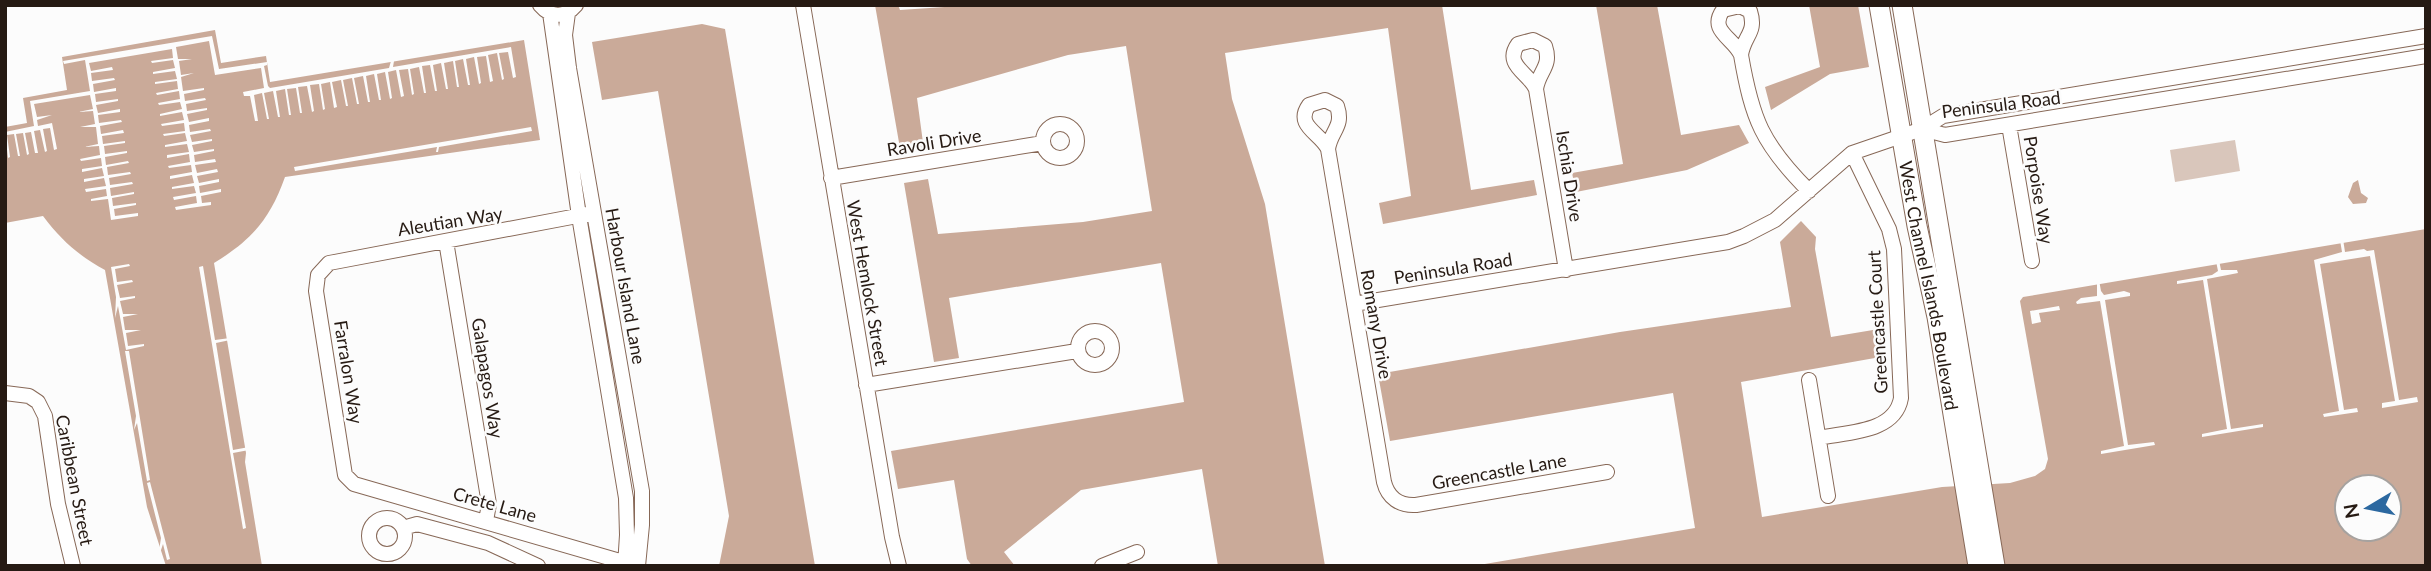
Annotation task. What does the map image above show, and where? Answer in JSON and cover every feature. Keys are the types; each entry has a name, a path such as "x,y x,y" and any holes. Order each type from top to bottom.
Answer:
{"main road":[{"name":"West Channel Islands Boulevard","path":"1879,5 1917,226 1996,566"},
{"name":"West Channel Islands Boulevard","path":"1902,5 1963,421 1978,566"}],"street":[{"name":"West Hemlock Street","path":"803,5 899,566"},
{"path":"545,9 562,15 572,9"},
{"name":"Harbour Island Lane","path":"545,9 586,215"},
{"name":"Harbour Island Lane","path":"572,9 565,35 586,215 626,498 631,565"},
{"name":"Peninsula Road","path":"1354,304 1728,242 1775,220 1852,153 1922,129 1943,116 2426,36"},
{"path":"2319,54 2323,73"},
{"path":"1741,55 1750,102 1761,132 1778,159 1809,191"},
{"name":"Peninsula Road","path":"1922,129 1945,135 2426,56"},
{"path":"2213,71 2217,90"},
{"name":"Ischia Drive","path":"1536,89 1566,270"},
{"path":"2087,92 2090,111"},
{"name":"Porpoise Way","path":"2009,125 2032,261"},
{"name":"Ravoli Drive","path":"831,178 1043,143"},
{"name":"Romany Drive","path":"1328,149 1384,482 1389,495 1397,501"},
{"name":"Greencastle Court","path":"1819,439 1882,425 1897,412 1901,398 1895,249 1889,229 1852,153"},
{"name":"Aleutian Way","path":"318,275 329,263 586,215"},
{"name":"Galapagos Way","path":"446,241 489,504 486,521"},
{"name":"Farralon Way","path":"318,275 316,291 345,475"},
{"path":"866,385 1077,351"},
{"path":"1809,380 1828,496"},
{"name":"Caribbean Street","path":"5,393 29,396 38,402 45,416 60,513 74,566"},
{"name":"Greencastle Lane","path":"1397,501 1416,505 1607,472"},
{"name":"Crete Lane","path":"345,475 354,484 631,565"},
{"path":"403,528 417,524 488,542 538,566"},
{"path":"1102,566 1137,552"}],"shaded area":[{"path":"875,5 898,5 900,10 974,5 1442,5 1471,190 1534,180 1537,195 1383,224 1379,203 1411,196 1388,28 1225,53 1232,99 1265,204 1325,566 1218,566 1202,469 1081,490 1004,552 1015,566 972,566 967,559 954,480 898,489 891,451 1184,402 1161,263 949,298 959,358 934,362 904,183 928,179 938,234 1083,222 1152,211 1126,46 1068,55 917,98 924,150 901,154"},
{"path":"1596,5 1657,5 1681,135 1739,125 1749,143 1687,170 1576,192 1572,173 1623,164"},
{"path":"1809,5 1858,5 1869,67 1830,74 1771,110 1765,87 1820,67"},
{"path":"702,24 725,29 815,566 719,566 729,516 658,91 602,100 592,42"},
{"path":"215,30 221,63 266,56 270,82 524,40 540,140 285,177 273,205 258,227 239,246 214,263 262,566 166,566 147,507 105,270 71,247 43,216 5,223 5,127 27,123 23,98 67,90 62,57"},
{"path":"2235,140 2240,171 2175,182 2170,150"},
{"path":"2358,180 2361,193 2368,198 2366,203 2353,204 2348,197 2353,183"},
{"path":"1801,221 1816,237 1815,249 1831,337 1885,328 1886,356 1741,382 1762,517 1942,487 2010,483 2035,476 2045,469 2048,459 2020,301 2023,297 2426,229 2426,566 1473,566 1695,528 1673,393 1390,441 1378,374 1620,332 1791,307 1780,242"}],"pier":[{"path":"212,36 219,69 267,62 264,66 270,88 389,68 391,61 394,61 393,67 511,47 516,77 513,78 508,52 499,53 502,80 497,53 488,55 493,81 490,82 486,56 477,57 479,84 474,57 466,59 470,85 463,59 455,61 459,87 453,61 444,63 448,89 441,63 433,65 437,91 430,65 422,66 426,93 419,67 410,69 412,95 408,69 399,70 404,96 401,97 396,70 388,72 390,99 385,72 377,74 381,100 374,74 366,76 370,102 363,76 354,78 359,104 352,78 343,80 348,106 341,80 332,82 337,107 334,108 330,82 321,84 323,110 319,84 310,85 312,112 307,86 298,87 302,113 296,88 287,89 291,115 285,89 276,91 280,117 273,91 264,93 269,119 262,93 254,95 258,121 255,121 250,96 244,96 243,92 264,88 261,68 215,75 209,41 176,47 178,59 192,59 179,61 181,75 194,73 181,77 183,91 204,88 184,94 185,101 206,100 186,104 187,111 207,108 187,114 189,122 209,118 209,121 189,125 190,132 211,131 190,135 192,142 212,139 192,145 194,152 214,149 194,155 195,162 215,159 216,162 195,165 197,173 217,169 218,172 197,176 199,183 219,179 219,182 199,186 200,193 221,189 221,192 201,196 202,203 211,202 211,205 176,210 175,207 197,203 196,196 174,200 173,197 196,193 194,186 172,189 194,183 192,175 170,179 170,176 192,172 191,165 168,166 190,162 189,154 167,158 167,155 189,152 187,144 165,147 187,141 185,133 163,134 185,131 184,123 161,124 184,120 182,112 160,116 182,109 180,102 158,103 180,99 179,91 156,93 178,89 177,81 155,84 177,79 175,71 153,74 175,68 173,60 151,61 173,58 172,49 89,63 91,71 112,67 113,70 91,73 92,81 115,80 93,84 94,92 116,88 116,91 95,94 96,102 118,99 96,105 98,113 120,109 120,112 98,115 99,123 122,122 100,126 101,134 123,130 124,133 102,136 103,144 125,141 104,146 105,154 127,151 105,157 106,165 129,163 107,167 108,175 131,174 109,178 110,185 133,184 110,188 111,196 134,192 112,198 113,206 136,203 114,209 115,216 138,213 138,216 111,220 108,199 91,201 107,196 106,189 86,192 85,189 106,186 104,178 84,182 84,179 104,176 102,168 82,172 82,169 102,166 101,158 80,159 100,155 99,146 84,147 98,144 96,127 80,127 95,124 93,111 78,112 93,109 90,95 34,104 37,117 52,115 37,120 38,126 52,123 57,149 54,150 50,128 43,129 45,152 40,130 34,131 38,153 35,153 31,132 25,133 27,155 23,133 16,134 20,156 14,134 7,135 8,158 5,132 34,126 30,101 90,91 85,60 64,64 63,61"},
{"path":"531,127 532,131 439,147 438,152 437,147 295,171 294,167"},
{"path":"2343,239 2345,252 2374,250 2399,400 2417,397 2418,402 2382,408 2382,403 2395,401 2370,256 2320,264 2344,410 2357,408 2358,412 2324,417 2323,414 2339,411 2314,260 2342,252 2340,240"},
{"path":"2219,260 2221,270 2237,270 2238,273 2207,279 2231,429 2263,424 2263,427 2202,437 2202,434 2227,429 2203,280 2177,284 2177,281 2212,275 2218,271 2216,261"},
{"path":"130,266 115,269 117,282 133,282 117,285 120,298 135,296 120,301 123,314 138,314 123,317 125,330 141,330 126,333 128,346 144,346 126,350 118,306 115,318 116,297 111,267"},
{"path":"203,266 215,340 230,338 216,343 233,450 249,447 249,450 233,453 246,528 243,529 199,267"},
{"path":"2099,280 2104,295 2124,291 2130,293 2130,296 2105,300 2128,445 2154,442 2155,445 2101,454 2101,451 2124,446 2100,301 2076,302 2081,298 2097,296"},
{"path":"2059,306 2060,310 2039,313 2041,322 2032,324 2030,311"},
{"path":"125,351 129,351 150,480 147,481 137,423 134,430 136,416"},
{"path":"150,482 170,559 167,560 163,544 160,553 159,551 161,538 147,483"}]}
